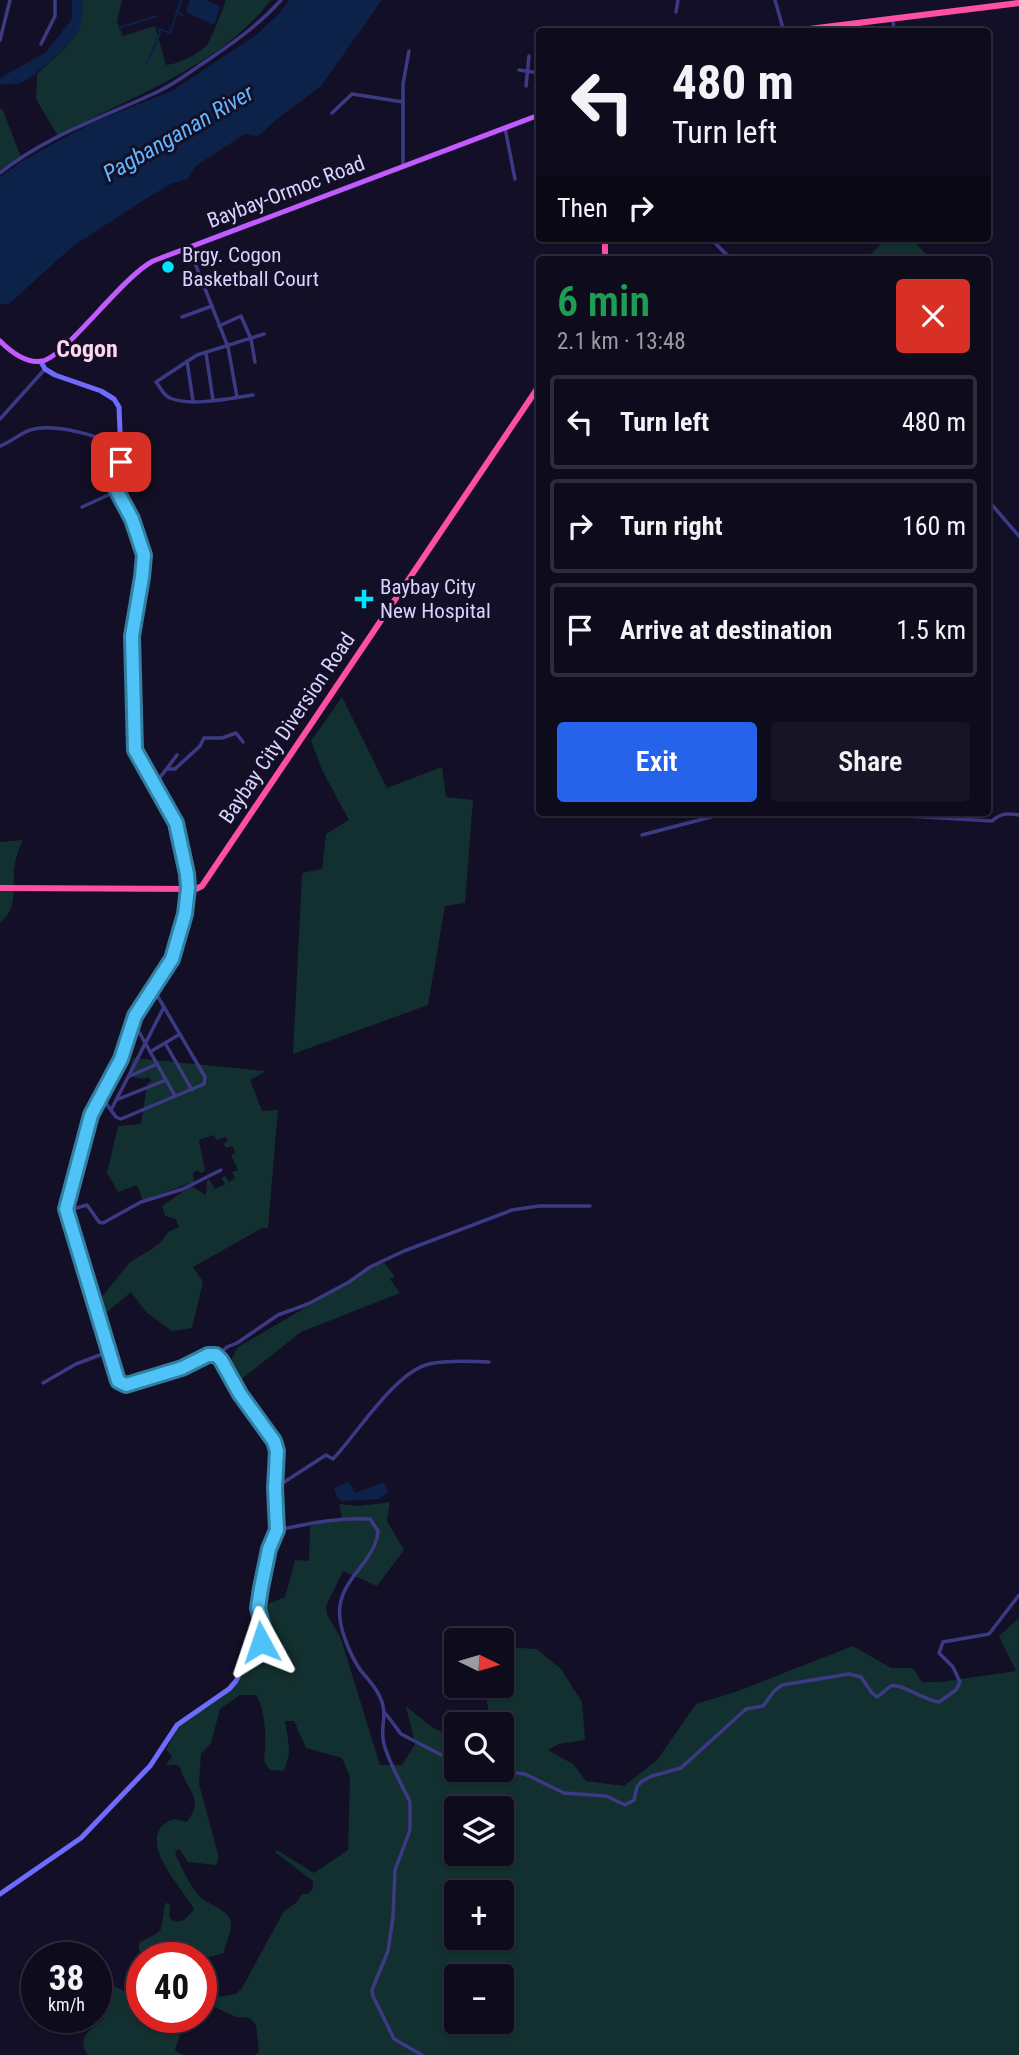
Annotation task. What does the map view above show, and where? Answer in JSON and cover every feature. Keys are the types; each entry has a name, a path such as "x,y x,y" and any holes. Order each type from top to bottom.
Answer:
{"highway":[{"path":"817,28 1019,4"},
{"name":"Baybay City Diversion Road","path":"188,888 199,888 204,884 536,390"},
{"path":"0,888 188,888"}],"main road":[{"name":"Baybay-Ormoc Road","path":"41,362 55,356 141,268 153,261 536,116"},
{"path":"0,341 20,357 41,362"}],"street":[{"path":"0,40 10,0"},
{"path":"41,44 55,16 55,0"},
{"path":"0,173 77,127 176,83 244,36 281,0"},
{"path":"676,12 678,0"},
{"path":"775,0 783,28"},
{"path":"893,19 894,28"},
{"path":"859,23 861,28"},
{"path":"403,167 404,82 409,51"},
{"path":"526,86 529,56"},
{"path":"519,70 536,72"},
{"path":"332,113 353,93 403,102"},
{"path":"505,128 515,179"},
{"path":"714,242 728,256"},
{"path":"189,248 228,347 237,397"},
{"path":"182,317 212,306"},
{"path":"219,326 241,316 251,339 255,362"},
{"path":"253,395 193,401 167,397 156,382 187,361 264,334"},
{"path":"206,353 213,400"},
{"path":"187,361 193,401"},
{"path":"41,362 45,369 114,399 121,415 121,462 116,481 117,491 132,519 144,555 132,636 135,748 138,759 177,827 188,888 185,914 172,959 135,1016 121,1059 91,1115 73,1175 66,1211 108,1352 117,1378 124,1385 182,1368 208,1355 218,1356"},
{"path":"0,419 45,369"},
{"path":"0,446 32,429 42,428 96,435 121,446"},
{"path":"82,507 117,491"},
{"path":"991,505 1019,536"},
{"path":"167,769 176,769 201,745 204,738 223,738 235,732 243,742"},
{"path":"155,785 177,755"},
{"path":"908,816 992,821 1007,813 1019,815"},
{"path":"642,835 715,816"},
{"path":"105,1102 116,1117 121,1119 204,1084 205,1077 154,990"},
{"path":"111,1110 164,1007"},
{"path":"139,1032 175,1096"},
{"path":"150,1052 180,1034"},
{"path":"165,1043 192,1090"},
{"path":"128,1077 157,1064"},
{"path":"116,1100 166,1080"},
{"path":"66,1211 87,1205 99,1222 103,1223 141,1202 183,1189 221,1170"},
{"path":"218,1356 227,1347 278,1315 308,1304 349,1282 370,1267 404,1251 512,1210 539,1206 590,1206"},
{"path":"43,1383 76,1364 108,1352"},
{"path":"0,1894 81,1838 150,1766 177,1725 220,1696 236,1681 247,1659 261,1642 264,1633 258,1608 266,1558 277,1530 277,1451 274,1441 253,1414 218,1356"},
{"path":"275,1488 326,1455 333,1459 401,1381 416,1369 429,1364 489,1362"},
{"path":"277,1530 342,1519 370,1519 375,1523 378,1531 376,1544 345,1586 339,1610 342,1629 354,1659 376,1688 386,1714 401,1734 444,1756"},
{"path":"514,1772 526,1774 564,1793 606,1796 625,1805 634,1800 636,1787 642,1781 681,1768 747,1709 763,1706 782,1685 849,1674 861,1677 877,1697 892,1685 897,1685 917,1696 939,1702 956,1690 960,1682 953,1667 939,1653 940,1646 943,1642 989,1634 1019,1595"},
{"path":"386,1714 382,1741 410,1802 412,1820 395,1870 388,1951 373,1986 373,1996 394,2039 422,2055"}],"green space":[{"path":"82,0 122,0 117,22 123,36 155,26 166,65 198,53 206,46 226,0 271,0 250,24 200,62 58,136 36,99 37,74 67,46"},
{"path":"2,108 21,157 0,170 0,109"},
{"path":"883,242 914,242 928,256 869,256"},
{"path":"342,697 387,788 442,767 446,797 473,800 465,903 445,906 428,1005 293,1054 302,873 322,869 326,834 349,820 323,772 311,741"},
{"path":"23,840 15,863 12,906 0,923 0,842"},
{"path":"133,1058 266,1071 250,1080 262,1111 278,1110 268,1228 262,1228 193,1267 203,1282 192,1328 172,1331 146,1312 131,1292 106,1313 101,1298 130,1262 152,1249 168,1232 179,1227 176,1219 165,1216 162,1206 191,1186 206,1195 207,1180 209,1179 215,1189 225,1184 221,1178 225,1176 229,1182 235,1178 232,1172 238,1170 231,1155 235,1153 233,1146 226,1148 226,1137 216,1140 214,1135 199,1140 205,1171 200,1173 198,1170 193,1173 194,1182 143,1200 137,1185 118,1192 107,1173 118,1126 141,1124 147,1084 151,1081 149,1077 144,1079 128,1076"},
{"path":"384,1262 395,1277 390,1279 400,1293 301,1332 238,1382 228,1366 238,1347 370,1267"},
{"path":"390,1502 387,1521 404,1550 377,1586 343,1571 326,1606 327,1615 340,1636 380,1765 402,1765 415,1744 406,1706 430,1726 444,1733 444,1782 514,1782 514,1712 489,1712 486,1698 514,1698 514,1648 537,1649 561,1669 582,1702 585,1740 559,1744 548,1750 573,1764 586,1781 624,1786 657,1760 696,1704 738,1691 853,1646 891,1668 913,1668 922,1682 1016,1671 999,1636 1019,1618 1019,2055 256,2055 259,2050 256,2025 250,2018 236,2017 217,2008 217,1997 236,1994 242,1988 284,1911 297,1902 302,1894 308,1894 313,1888 313,1881 275,1852 277,1850 314,1873 348,1850 350,1777 342,1758 306,1748 294,1721 285,1721 289,1747 286,1765 283,1771 270,1770 264,1761 264,1719 256,1695 240,1695 220,1709 211,1743 201,1754 199,1784 219,1858 216,1865 188,1862 180,1850 175,1853 189,1882 200,1897 230,1920 230,1932 224,1953 217,1955 217,1942 140,1942 161,1929 165,1903 170,1904 169,1915 176,1921 185,1919 194,1909 163,1862 158,1849 157,1837 162,1827 174,1819 187,1822 195,1800 180,1767 166,1765 172,1756 166,1750 178,1727 240,1678 249,1667 260,1650 267,1631 260,1607 285,1597 295,1560 309,1561 310,1526 342,1517 339,1504 360,1506"},
{"path":"112,1986 126,1993 126,2033 179,2033 175,2050 183,2055 88,2055 83,2044 86,2034 112,2033"}],"water":[{"path":"72,0 82,0 82,16 75,37 52,60 26,80 18,84 0,85 0,78 46,52 72,19"},
{"path":"190,0 207,0 220,7 214,25 186,12"},
{"name":"Pagbanganan River","path":"289,0 382,0 321,86 257,136 245,134 196,166 188,179 171,184 73,246 10,303 0,305 0,177 22,161 96,121 172,91 256,35 279,14"},
{"path":"349,1482 355,1493 384,1482 388,1491 379,1499 342,1501 337,1497 334,1488"}],"waterway":[{"path":"147,62 160,34 159,29 170,33 181,0"},
{"path":"178,12 183,16"},
{"path":"119,28 157,16"}],"place":[{"name":"Brgy. Cogon Basketball Court","path":"168,267"},
{"name":"Baybay City New Hospital","path":"364,599"}],"district":[{"name":"Cogon","path":"87,349"}],"route":[{"path":"121,462 116,481 117,491 132,519 144,555 144,569 132,629 135,750 177,827 187,874 187,894 185,914 172,959 135,1016 121,1059 91,1115 73,1175 66,1212 118,1381 126,1385 182,1368 208,1355 216,1355 253,1414 274,1441 277,1451 277,1530 264,1568 258,1608 264,1626 261,1642"}]}
